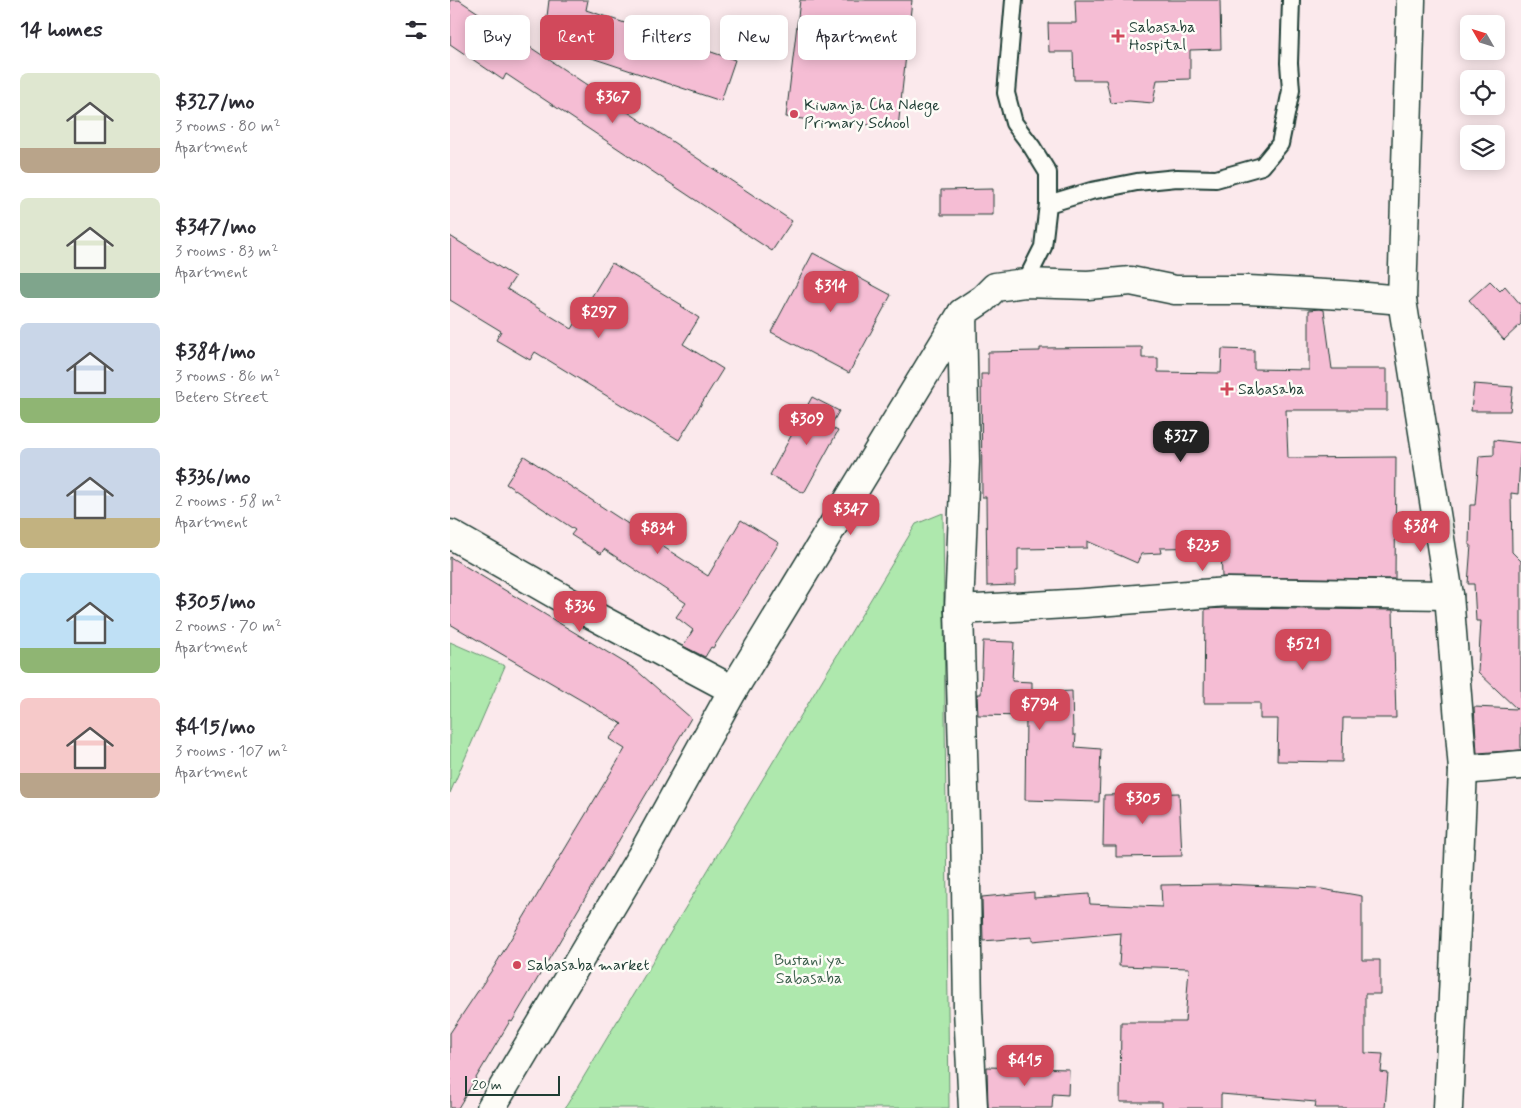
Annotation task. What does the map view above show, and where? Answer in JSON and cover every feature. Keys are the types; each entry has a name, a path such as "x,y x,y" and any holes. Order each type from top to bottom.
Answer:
{"street":[{"path":"1411,0 1402,300 1449,595 1463,770 1448,1108"},
{"path":"491,1108 642,855 733,690 962,313 983,300 995,287 1025,283 1088,285 1131,281 1175,290 1248,290 1402,300"},
{"path":"962,313 964,462 959,610 968,1009 973,1108"},
{"path":"450,534 583,610 733,690"},
{"path":"959,610 1086,603 1227,592 1449,595"},
{"path":"1463,770 1521,765"}],"lane":[{"path":"1014,0 1006,93 1014,123 1032,147 1048,174 1048,204 1043,247 1025,283"},
{"path":"1048,204 1091,191 1136,182 1177,178 1216,179 1262,166 1280,144 1292,90 1289,63 1291,0"}],"green space":[{"name":"Bustani ya Sabasaba","path":"943,513 949,1108 565,1108 916,524"},
{"path":"450,642 505,666 450,793"}],"building":[{"path":"450,0 459,0 482,15 465,15 465,54 450,44"},
{"path":"549,0 588,0 586,10 601,15 547,15"},
{"path":"800,0 912,0 910,15 798,15"},
{"path":"1075,0 1220,0 1221,49 1190,50 1190,79 1157,80 1153,103 1129,101 1111,103 1106,80 1074,80 1073,52 1049,52 1048,23 1076,23"},
{"path":"798,17 798,60 905,60 898,128 786,117"},
{"path":"614,19 624,23 624,60 710,60 710,52 720,55 720,60 735,60 721,101 598,60 614,60"},
{"path":"530,47 540,54 540,60 549,60 792,221 772,251 506,74 503,80 474,60 530,60"},
{"path":"993,189 993,215 941,215 941,190"},
{"path":"450,236 515,277 507,289 572,329 612,263 682,305 699,318 683,344 723,369 679,440 535,352 530,360 496,340 501,331 450,300"},
{"path":"813,253 891,295 849,373 771,332"},
{"path":"1490,281 1500,291 1505,286 1521,305 1521,324 1504,340 1469,300"},
{"path":"1309,310 1324,310 1332,369 1387,369 1387,410 1286,410 1288,458 1396,457 1395,579 1222,577 1221,547 1160,548 1161,553 1141,554 1137,563 1087,541 1087,548 1018,549 1018,571 1015,571 1015,585 987,586 986,497 982,497 981,374 988,374 988,352 1040,351 1040,348 1142,347 1142,358 1158,358 1158,372 1221,373 1222,349 1254,350 1254,369 1309,370"},
{"path":"1474,384 1513,387 1510,411 1471,411"},
{"path":"812,397 839,411 830,427 838,431 804,493 770,475"},
{"path":"1494,440 1521,443 1518,494 1511,493 1512,552 1521,561 1521,750 1477,753 1474,707 1517,709 1478,672 1481,621 1476,621 1474,584 1468,584 1471,545 1469,545 1470,505 1475,505 1479,456 1494,455"},
{"path":"524,456 708,576 741,520 779,543 713,648 711,647 705,657 683,646 693,630 676,617 686,603 604,549 601,554 571,535 575,530 506,484"},
{"path":"450,557 635,669 691,718 512,1022 510,1021 458,1108 450,1108 450,1033 494,967 625,749 609,739 622,724 450,624"},
{"path":"1205,609 1393,610 1396,718 1343,718 1342,762 1277,761 1278,719 1260,719 1260,703 1204,703"},
{"path":"983,641 1014,642 1012,681 1032,682 1032,693 1072,691 1073,735 1076,735 1075,747 1101,749 1099,802 1025,800 1026,716 978,715 977,694 981,694"},
{"path":"1179,793 1182,856 1116,857 1116,846 1103,846 1104,795"},
{"path":"1223,884 1316,888 1362,896 1362,960 1380,960 1380,994 1365,994 1365,1053 1383,1054 1381,1072 1388,1073 1385,1108 1315,1108 1316,1102 1221,1094 1221,1108 1162,1108 1162,1102 1120,1102 1121,1022 1185,1022 1189,968 1119,966 1121,933 1032,941 1032,937 983,941 982,897 1034,892 1034,898 1089,894 1090,904 1162,907 1161,885"},
{"path":"987,1067 1069,1069 1068,1095 1053,1094 1052,1108 988,1108"}],"place":[{"name":"Sabasaba Hospital","path":"1118,36"},
{"name":"Kiwanja Cha Ndege Primary School","path":"794,114"},
{"name":"Sabasaba","path":"1227,389"},
{"name":"Sabasaba market","path":"517,965"}]}
